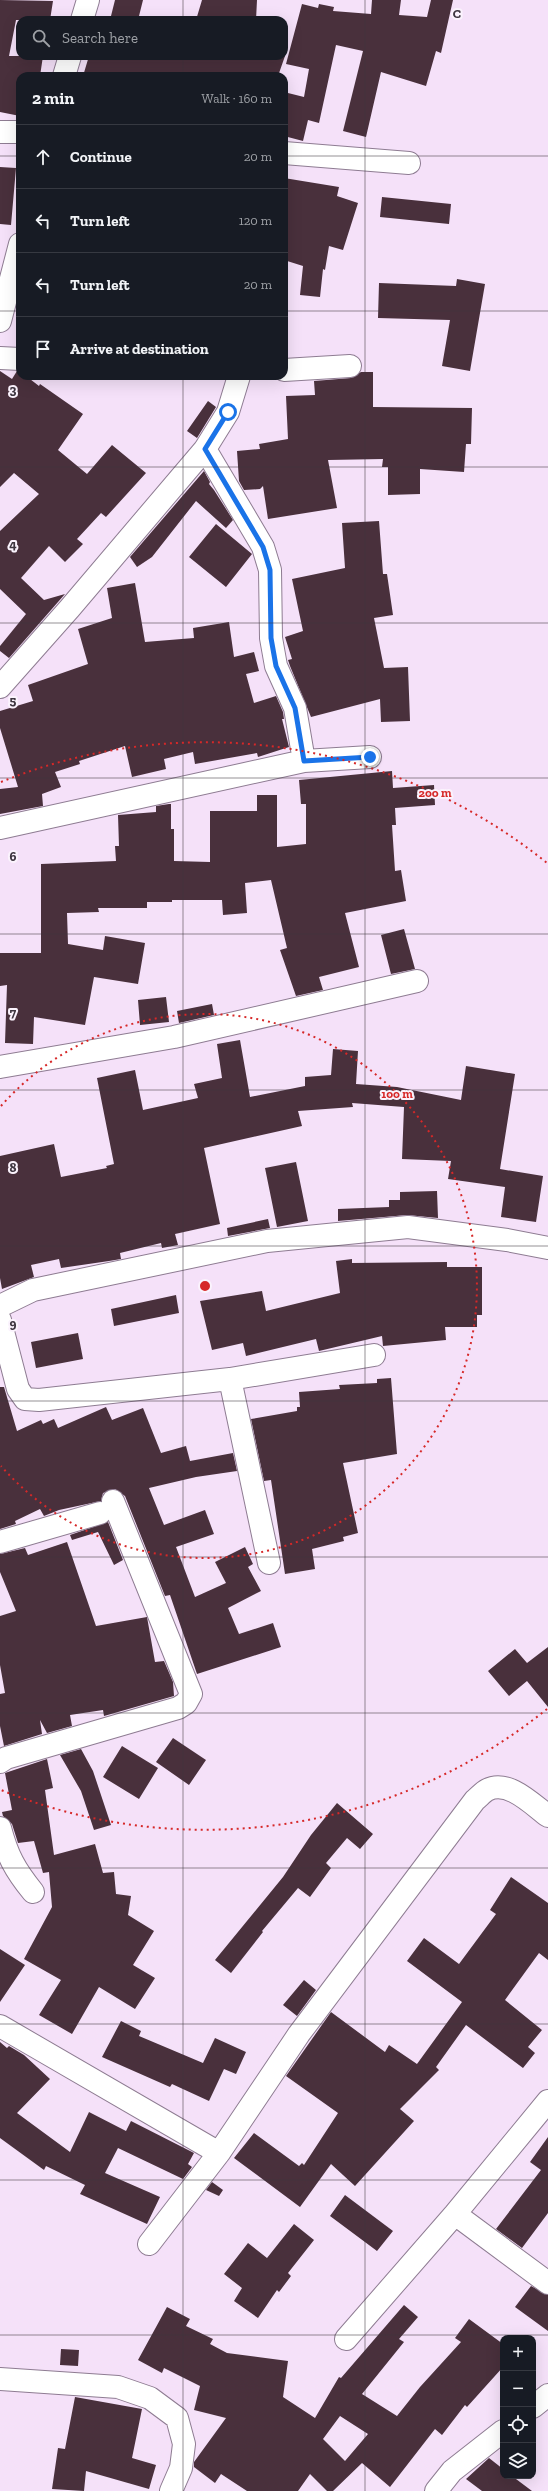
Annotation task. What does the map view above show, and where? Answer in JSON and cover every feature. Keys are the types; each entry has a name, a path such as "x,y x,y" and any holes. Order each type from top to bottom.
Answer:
{"street":[{"path":"83,16 88,0"},
{"path":"65,72 69,60"},
{"path":"0,132 16,132"},
{"path":"288,153 409,163"},
{"path":"0,321 16,259"},
{"path":"0,358 16,359"},
{"path":"288,370 350,366"},
{"path":"0,687 70,608 205,449 228,412 238,380"},
{"path":"205,449 263,547 270,570 276,666 295,708 304,761"},
{"path":"0,828 304,761 370,757"},
{"path":"0,1067 174,1038 416,981"},
{"path":"0,1306 33,1290 267,1241 408,1226 507,1240 548,1248"},
{"path":"0,1320 18,1389 26,1399 39,1400 230,1378 374,1355"},
{"path":"230,1378 269,1563"},
{"path":"0,1542 107,1507 191,1694 186,1703 178,1708 6,1758 0,1762"},
{"path":"149,2244 219,2153 299,2034 475,1800 487,1790 498,1787 514,1791 548,1816"},
{"path":"0,1828 7,1855 16,1872 33,1892"},
{"path":"0,2026 219,2153"},
{"path":"346,2339 455,2214 548,2101"},
{"path":"455,2214 548,2283"},
{"path":"0,2379 118,2387 150,2398 177,2418 184,2444 180,2468 171,2491"},
{"path":"536,2405 548,2395"},
{"path":"436,2491 452,2471 500,2433"}],"building":[{"path":"0,0 53,1 51,16 16,16 9,56 16,56 16,60 42,60 41,72 16,72 16,115 0,112"},
{"path":"115,0 143,0 139,16 111,16"},
{"path":"202,0 257,0 256,16 197,16"},
{"path":"372,0 401,0 399,15 427,17 431,0 453,0 441,53 436,51 426,86 381,72 366,137 343,131 363,51 336,45 319,123 308,120 303,141 288,137 288,93 304,97 309,69 286,64 302,4 318,8 319,4 334,7 333,11 371,14"},
{"path":"88,60 284,60 279,72 84,72"},
{"path":"0,167 16,168 11,225 0,224"},
{"path":"288,179 339,187 337,196 358,203 343,250 329,246 325,270 323,269 320,297 300,295 303,266 288,261"},
{"path":"382,197 451,204 449,224 380,217"},
{"path":"457,279 485,284 470,371 442,366 450,320 378,318 379,283 456,286"},
{"path":"0,371 12,379 16,373 16,380 31,380 39,386 40,384 83,414 58,450 87,474 112,445 146,473 106,517 101,513 77,539 83,544 65,562 49,546 21,578 44,600 65,594 9,658 0,651 0,646 26,614 0,589 0,531 39,494 14,473 0,487"},
{"path":"361,372 373,372 373,407 472,408 471,444 466,444 464,472 420,469 420,494 388,495 388,467 382,467 383,459 328,460 337,508 268,519 263,486 260,489 244,490 239,481 237,451 260,449 259,444 288,439 286,396 315,395 314,381 351,378"},
{"path":"208,401 216,407 197,438 187,431"},
{"path":"204,471 210,482 209,484 233,520 226,528 196,501 152,557 137,567 130,557"},
{"path":"379,521 383,574 387,574 393,615 374,618 384,668 408,667 410,721 381,722 380,699 311,717 288,660 292,659 285,637 303,631 292,579 345,568 342,523"},
{"path":"216,524 252,554 226,587 189,557"},
{"path":"135,583 145,642 194,638 193,628 229,622 234,657 254,652 259,671 246,674 254,703 276,696 283,712 284,719 282,719 289,747 258,757 257,753 195,764 193,752 164,759 166,769 132,777 125,746 79,761 80,764 55,772 61,787 42,794 43,806 0,814 0,789 18,787 0,728 0,711 33,701 28,685 88,664 78,629 112,618 107,588"},
{"path":"392,771 393,788 434,785 435,805 395,808 396,825 392,825 395,871 401,870 406,901 345,913 359,967 319,977 323,990 296,996 280,950 287,948 271,880 245,883 247,913 223,915 222,900 172,900 172,902 147,902 147,908 98,908 99,912 67,913 68,944 103,950 105,936 145,943 138,984 94,977 85,1025 34,1017 33,1044 5,1043 7,985 0,986 0,953 41,953 41,864 116,861 115,846 119,846 118,815 156,812 156,806 169,804 171,804 171,829 174,829 174,861 210,862 210,811 257,811 257,795 277,795 277,847 306,844 306,804 301,804 299,780"},
{"path":"404,929 415,969 391,974 381,935"},
{"path":"166,997 169,1022 140,1025 138,1000"},
{"path":"212,1004 214,1015 179,1023 177,1011"},
{"path":"240,1040 250,1097 305,1086 305,1077 331,1075 333,1049 358,1051 356,1084 397,1087 461,1100 466,1066 515,1074 500,1169 543,1176 536,1222 501,1217 505,1187 448,1179 451,1161 402,1159 404,1107 352,1103 353,1107 298,1111 302,1126 204,1148 220,1224 175,1234 178,1245 162,1248 161,1243 120,1253 121,1259 61,1268 59,1259 31,1265 34,1277 2,1289 0,1278 0,1156 54,1144 61,1177 107,1168 106,1166 114,1164 97,1078 135,1070 143,1110 198,1098 194,1084 222,1078 217,1044"},
{"path":"296,1162 308,1221 277,1227 265,1168"},
{"path":"437,1191 438,1218 407,1215 338,1221 338,1209 389,1207 389,1200 400,1200 400,1192"},
{"path":"268,1219 270,1228 228,1236 227,1228"},
{"path":"352,1259 352,1263 447,1262 447,1267 482,1267 482,1315 477,1315 477,1327 445,1327 446,1340 383,1346 382,1336 319,1351 316,1339 246,1356 243,1343 212,1350 200,1301 262,1291 266,1311 340,1293 336,1261"},
{"path":"176,1295 179,1313 114,1326 111,1309"},
{"path":"78,1333 83,1359 36,1368 31,1342"},
{"path":"391,1378 397,1454 343,1463 358,1533 343,1537 344,1541 312,1549 315,1569 285,1574 271,1480 264,1481 251,1419 297,1411 297,1407 300,1407 299,1392 340,1389 339,1385 377,1383 377,1379"},
{"path":"0,1387 4,1387 17,1431 41,1420 43,1424 54,1419 58,1428 106,1407 112,1420 143,1408 161,1453 186,1446 190,1461 233,1453 237,1471 196,1477 149,1488 164,1525 205,1510 214,1534 176,1547 195,1597 226,1583 215,1562 245,1547 253,1564 248,1567 261,1591 228,1608 239,1634 273,1623 281,1647 197,1674 170,1595 165,1596 125,1496 115,1489 103,1493 101,1501 59,1510 44,1516 40,1509 15,1521 16,1524 0,1529"},
{"path":"108,1522 123,1560 114,1565 98,1532 72,1540 70,1535"},
{"path":"67,1542 96,1626 147,1617 155,1662 164,1661 173,1682 174,1696 104,1716 103,1710 70,1715 72,1726 47,1733 40,1720 42,1734 4,1746 0,1726 0,1694 5,1693 0,1665 0,1616 16,1611 0,1572 0,1554 25,1548 28,1555"},
{"path":"548,1647 548,1707 527,1681 509,1696 488,1671 515,1649 527,1663"},
{"path":"173,1738 206,1760 189,1785 156,1762"},
{"path":"122,1746 158,1768 139,1799 103,1777"},
{"path":"81,1749 93,1771 111,1825 94,1830 81,1791 60,1755"},
{"path":"47,1759 53,1788 45,1790 54,1855 95,1844 103,1873 114,1872 116,1894 131,1896 128,1915 154,1931 133,1965 155,1978 135,2009 99,1987 72,2034 39,2015 61,1980 24,1959 52,1907 49,1872 43,1873 34,1841 18,1843 12,1824 3,1816 2,1812 12,1810 5,1773"},
{"path":"337,1803 373,1834 360,1849 347,1838 326,1863 331,1868 310,1897 298,1888 262,1931 263,1932 231,1973 215,1960 283,1877 311,1835"},
{"path":"511,1877 548,1903 548,1960 539,1953 505,2000 542,2030 528,2047 535,2053 523,2068 466,2025 436,2067 439,2070 400,2109 414,2121 355,2186 331,2164 300,2207 234,2158 254,2133 299,2166 302,2163 304,2165 338,2113 286,2076 331,2012 385,2052 389,2045 417,2064 462,2002 407,1961 424,1938 459,1964 496,1914 490,1910"},
{"path":"0,1949 25,1965 0,2002"},
{"path":"304,1980 316,1990 297,2016 283,2005"},
{"path":"121,2021 141,2031 139,2036 203,2063 215,2038 246,2052 236,2074 224,2069 209,2101 172,2084 170,2087 102,2057"},
{"path":"0,2042 7,2048 9,2046 24,2055 50,2079 17,2113 70,2152 89,2112 126,2131 131,2121 194,2153 188,2164 192,2167 183,2179 118,2148 105,2173 160,2197 147,2224 80,2194 85,2185 46,2166 44,2170 0,2138"},
{"path":"548,2137 548,2213 522,2248 496,2229 541,2170 530,2162"},
{"path":"212,2182 223,2190 219,2196 206,2190"},
{"path":"345,2195 393,2231 377,2251 330,2216"},
{"path":"294,2224 314,2240 288,2273 291,2276 279,2292 277,2290 258,2318 234,2301 242,2288 224,2274 248,2243 267,2258"},
{"path":"531,2286 548,2295 548,2331 515,2307"},
{"path":"404,2305 418,2317 399,2339 404,2342 362,2394 397,2416 420,2387 461,2342 455,2338 469,2319 500,2342 500,2370 467,2407 465,2405 442,2435 435,2429 390,2487 362,2463 333,2491 327,2491 310,2474 298,2491 247,2491 221,2474 215,2483 194,2467 194,2462 226,2418 194,2410 200,2386 164,2368 162,2373 138,2360 167,2307 190,2319 186,2326 213,2339 210,2344 227,2353 288,2361 283,2397 315,2418 339,2377 341,2378","holes":["340,2416 368,2434 345,2461 323,2439"]},
{"path":"61,2349 79,2350 78,2366 60,2365"},
{"path":"75,2397 142,2409 132,2458 156,2465 149,2489 86,2471 84,2491 52,2489 58,2448 65,2449"},
{"path":"489,2458 500,2467 500,2479 516,2479 532,2491 482,2491 466,2479"}],"route":[{"path":"228,412 205,449 263,547 270,570 271,638 276,666 295,708 304,761 370,757"}]}
